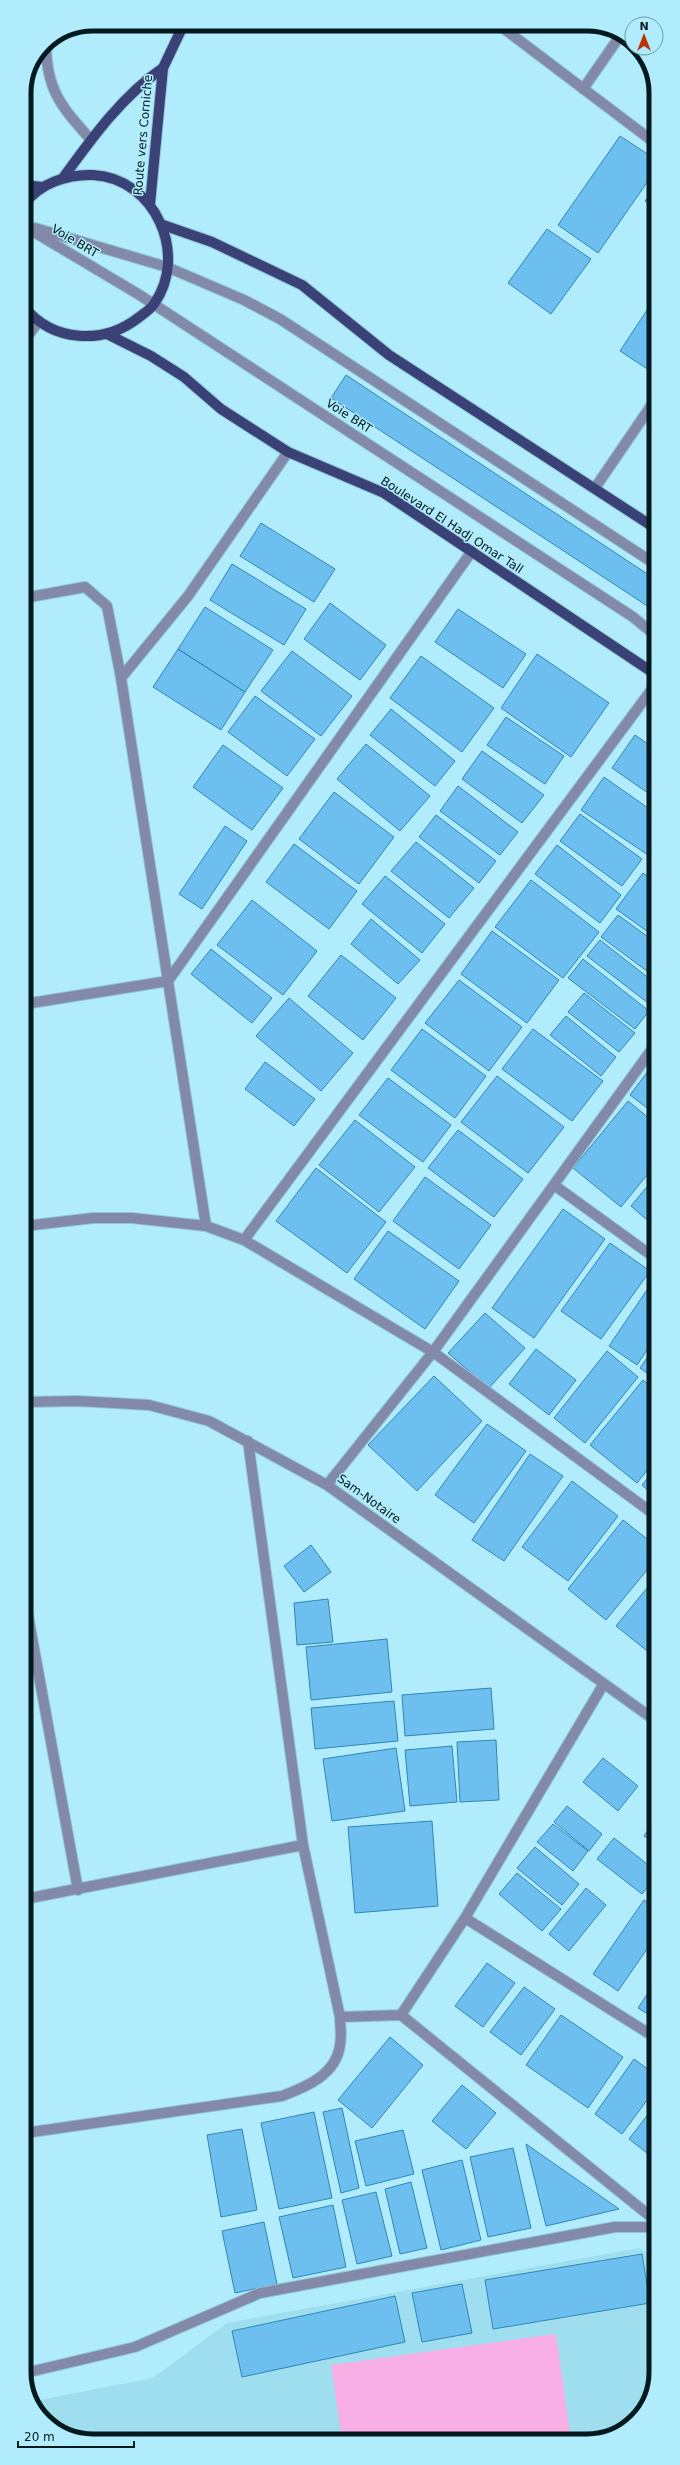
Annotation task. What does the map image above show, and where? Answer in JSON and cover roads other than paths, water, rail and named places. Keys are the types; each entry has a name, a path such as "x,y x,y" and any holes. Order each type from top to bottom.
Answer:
{"main road":[{"name":"Route vers Corniche","path":"150,204 163,68 181,31"},
{"name":"Route vers Corniche","path":"63,178 91,140 137,88 163,68"},
{"path":"31,198 42,187 63,178 79,175 111,178 126,184 150,204 163,225 168,242 165,279 154,305 127,326 107,334 79,337 52,329 39,321 31,314"},
{"path":"31,186 42,187"},
{"path":"163,225 212,242 302,285 389,355 649,524"},
{"name":"Boulevard El Hadj Omar Tall","path":"107,334 151,356 184,377 221,409 288,452 384,493 649,670"}],"street":[{"path":"508,31 649,138"},
{"path":"583,89 618,39"},
{"path":"46,52 54,93 62,107 91,140"},
{"name":"Voie BRT","path":"31,227 167,267 244,300 280,319 649,560"},
{"name":"Voie BRT","path":"31,229 154,305 490,522 633,617 649,630"},
{"path":"31,332 39,321"},
{"path":"595,488 649,409"},
{"path":"121,678 188,596 288,452"},
{"path":"31,1003 168,981 472,551"},
{"path":"31,597 85,587 108,606 121,678 206,1226"},
{"path":"244,1240 649,693"},
{"path":"327,1485 433,1352 649,1053"},
{"path":"554,1185 649,1254"},
{"path":"31,1225 93,1218 132,1218 206,1226 244,1240 433,1352 649,1510"},
{"name":"Sam-Notaire","path":"31,1402 78,1401 149,1405 209,1421 327,1485 603,1685 649,1716"},
{"path":"31,2131 282,2096 309,2086 328,2070 338,2054 341,2045 340,2017 303,1845 248,1441"},
{"path":"31,1665 78,1890"},
{"path":"402,2015 465,1918 603,1685"},
{"path":"31,1898 303,1845"},
{"path":"465,1918 649,2034"},
{"path":"340,2017 402,2015 649,2215"},
{"path":"31,2372 135,2347 260,2293 615,2227 649,2227"}]}
